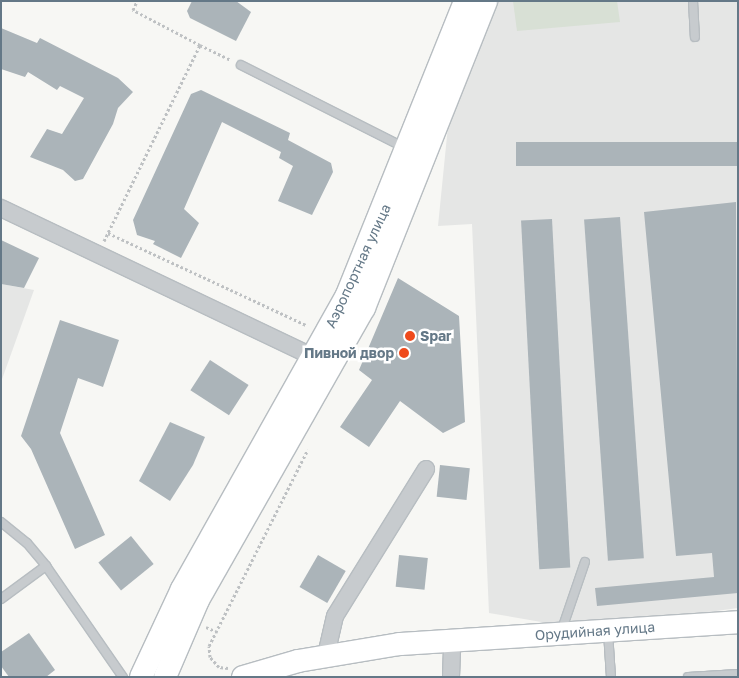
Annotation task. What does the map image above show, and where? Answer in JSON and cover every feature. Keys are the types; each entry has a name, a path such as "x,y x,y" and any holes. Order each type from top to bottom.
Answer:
{"main road":[{"name":"Аэропортная улица","path":"141,677 182,589 332,324 408,150 465,1"},
{"name":"Аэропортная улица","path":"165,677 198,600 364,308 486,1"},
{"name":"Орудийная улица","path":"243,677 326,655 452,640 738,622"}],"street":[{"path":"1,208 314,357"},
{"path":"326,655 335,616 426,469"},
{"path":"451,677 452,640"}],"lane":[{"path":"693,1 695,37"},
{"path":"242,65 408,150"},
{"path":"1,522 27,543 46,566 123,677"},
{"path":"561,633 585,562"},
{"path":"1,599 46,566"},
{"path":"608,630 611,677"},
{"path":"688,677 738,674"}],"path":[{"path":"137,1 133,10 242,65"},
{"path":"98,254 200,45"},
{"path":"108,232 305,327 312,315 332,324"}],"shaded area":[{"path":"497,1 738,1 738,608 650,620 547,623 489,613 472,224 438,226 448,126"},
{"path":"513,1 617,1 620,22 517,31"},
{"path":"1,284 34,290 1,382"}],"building":[{"path":"192,1 236,1 251,12 236,41 190,18 187,11"},
{"path":"1,28 37,43 40,38 118,78 133,92 118,108 113,124 83,179 75,181 63,170 30,157 47,129 62,134 84,98 60,86 57,90 28,72 25,77 1,69"},
{"path":"201,90 290,133 288,140 331,163 333,172 312,215 278,201 293,166 279,158 281,152 222,122 184,209 199,223 181,258 153,244 155,241 137,235 133,220 191,94"},
{"path":"516,142 738,142 738,166 516,166"},
{"path":"736,202 738,593 597,606 595,588 714,577 712,553 676,556 644,212"},
{"path":"620,217 644,558 608,561 584,220"},
{"path":"552,219 570,568 539,569 521,221"},
{"path":"1,240 39,258 24,288 1,284"},
{"path":"398,278 459,316 465,422 443,433 400,401 369,447 340,427 372,380 359,370"},
{"path":"60,320 119,340 103,387 78,378 60,433 105,535 75,549 31,449 21,436"},
{"path":"210,360 249,385 229,415 190,390"},
{"path":"170,422 205,437 193,465 170,501 139,481"},
{"path":"440,465 470,468 466,500 437,497"},
{"path":"131,536 154,564 121,590 98,562"},
{"path":"318,555 346,571 327,603 300,587"},
{"path":"399,555 428,558 424,590 396,587"},
{"path":"29,633 55,670 46,677 9,677 1,666 1,652"}],"place":[{"name":"Spar","path":"410,336"},
{"name":"Пивной двор","path":"404,353"}]}
